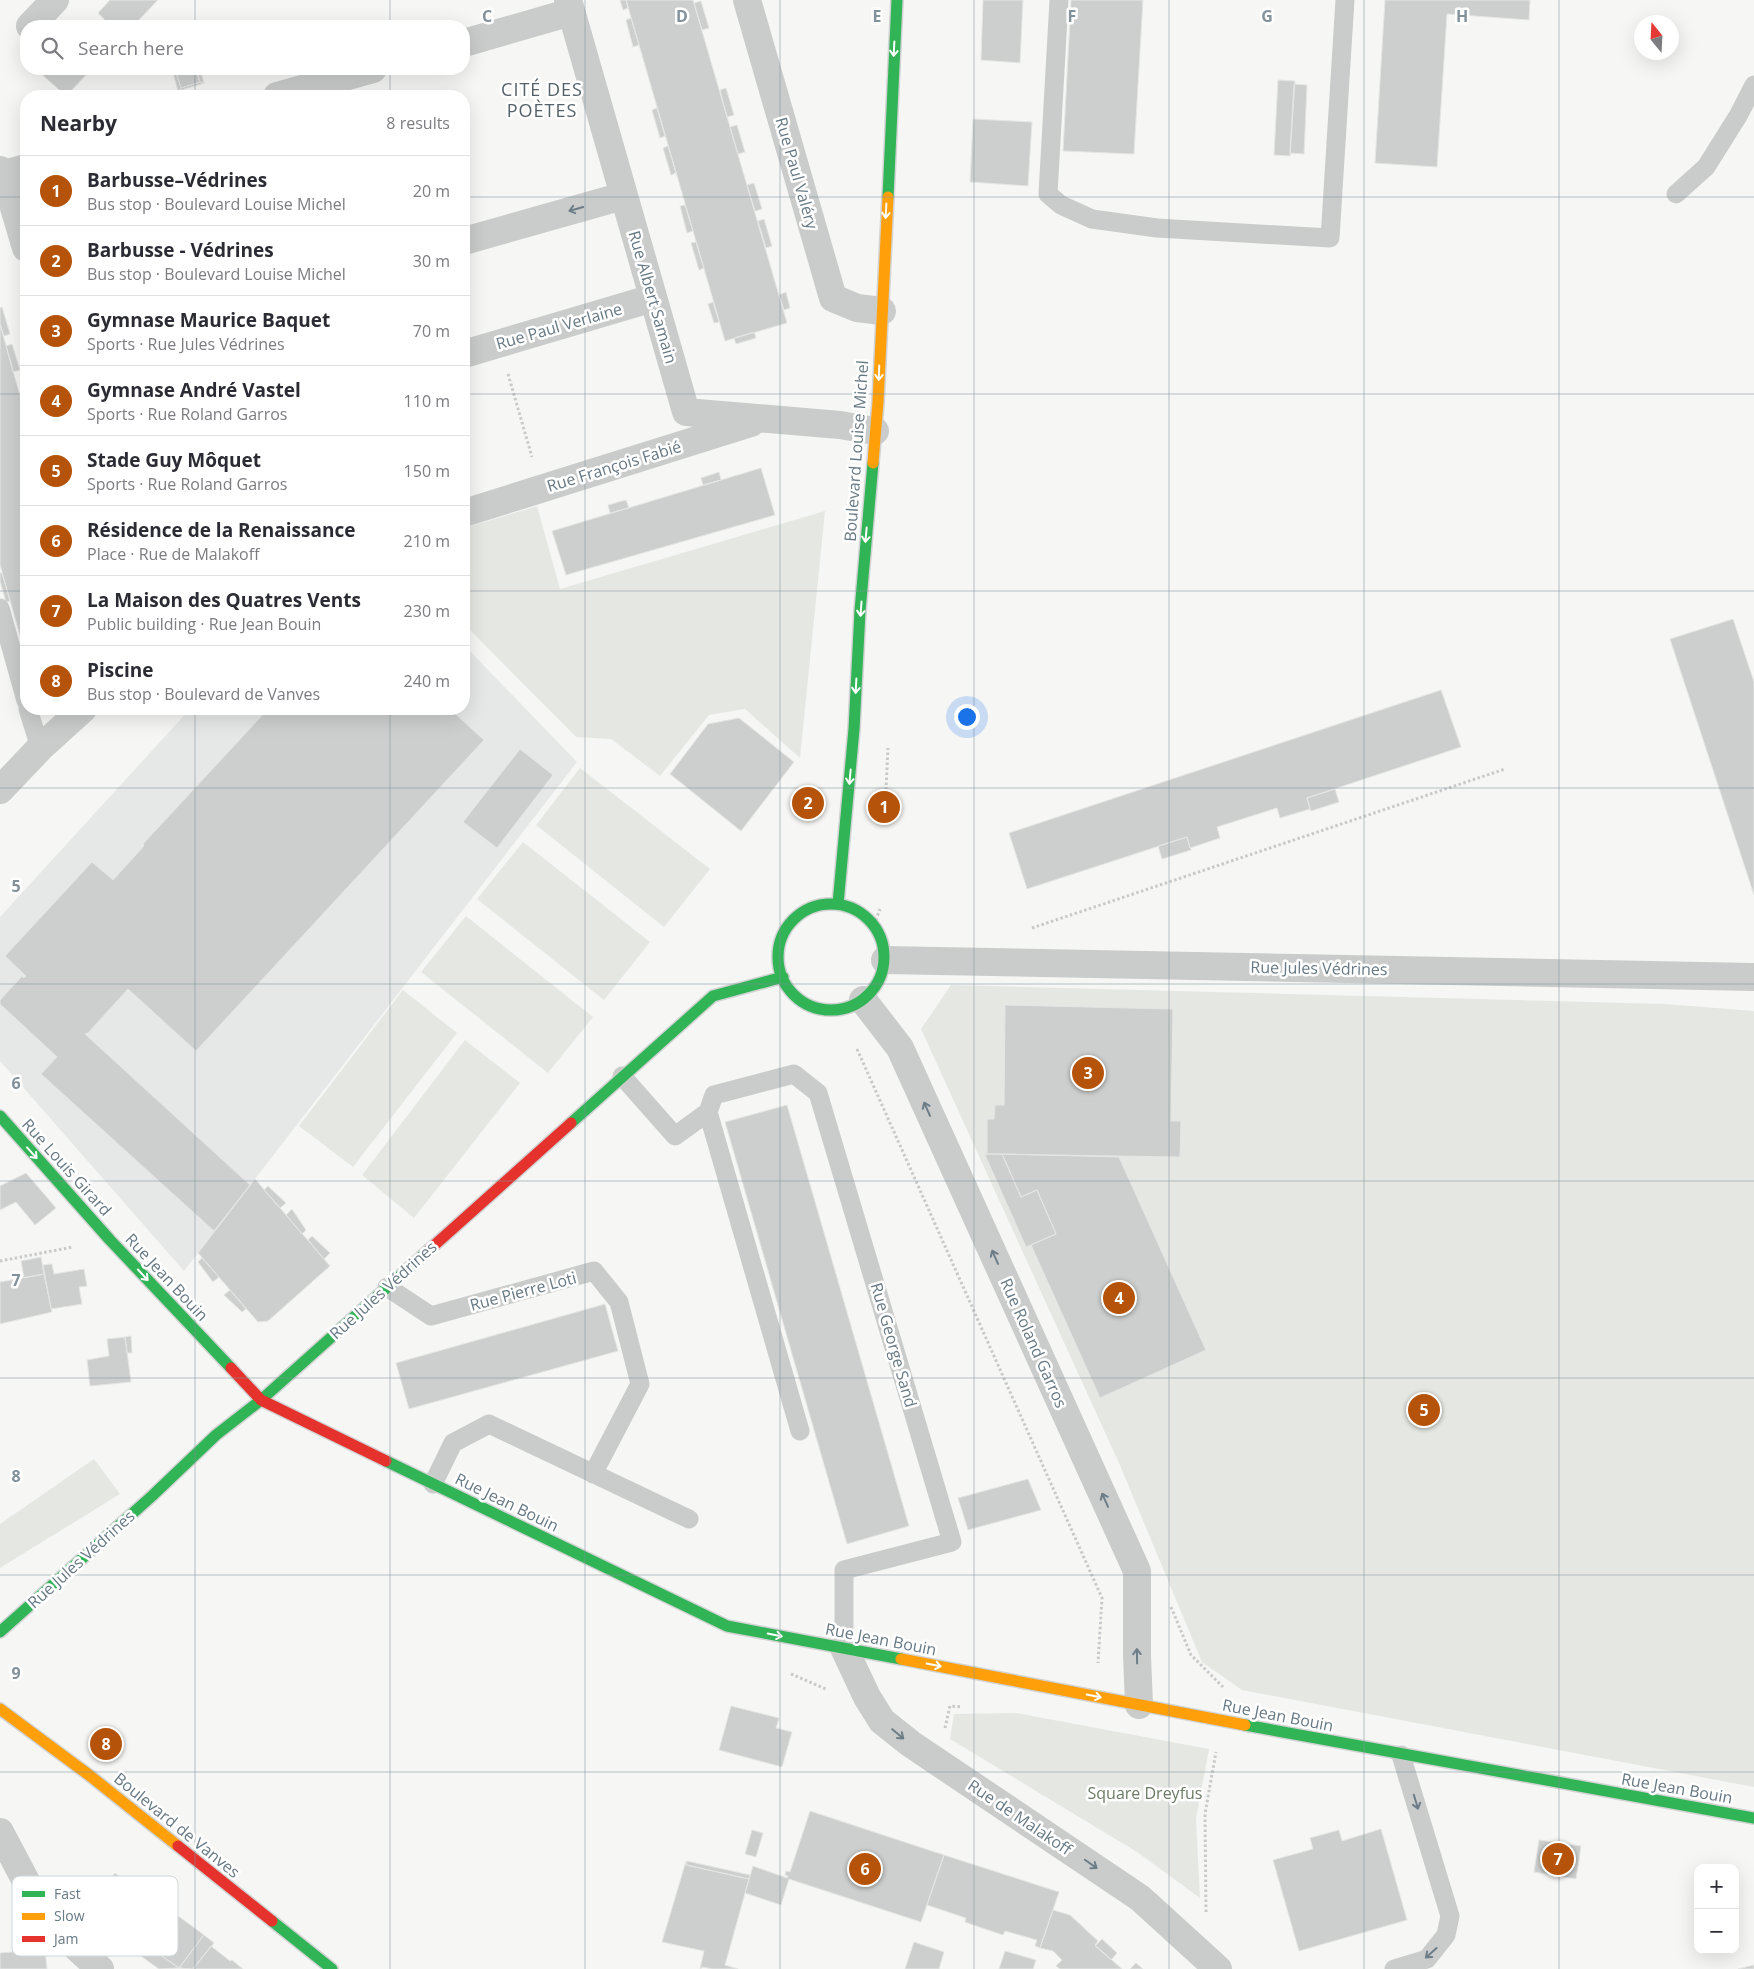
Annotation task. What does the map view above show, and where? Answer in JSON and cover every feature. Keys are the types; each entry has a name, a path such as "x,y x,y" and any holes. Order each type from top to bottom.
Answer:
{"street":[{"path":"36,20 55,0"},
{"name":"Rue Paul Valéry","path":"747,0 833,298 857,308 882,311"},
{"name":"Boulevard Louise Michel","path":"838,904 854,729 860,611 875,431 897,0"},
{"path":"470,41 570,6"},
{"name":"Rue Albert Samain","path":"570,6 686,412 840,425 875,431"},
{"path":"298,90 352,75"},
{"path":"10,171 20,219"},
{"path":"470,239 623,196"},
{"name":"Rue Paul Verlaine","path":"470,352 653,298"},
{"name":"Rue François Fabié","path":"470,511 765,418"},
{"path":"0,790 40,748 76,715"},
{"path":"838,904 853,908 874,925 882,941 885,960 877,984 852,1005 818,1009 802,1001 788,988 780,972 778,954 787,927 799,914 816,906 838,904"},
{"name":"Rue Jules Védrines","path":"885,960 1754,977"},
{"name":"Rue Jules Védrines","path":"0,1632 152,1496 216,1435 261,1400 713,996 782,978"},
{"name":"Rue Roland Garros","path":"852,1005 900,1048 1137,1571 1139,1705"},
{"name":"Rue Louis Girard","path":"0,1116 110,1240"},
{"name":"Rue Jean Bouin","path":"110,1240 261,1400 727,1626 1402,1755 1754,1818"},
{"name":"Rue de Malakoff","path":"844,1648 867,1698 882,1721 911,1744 1140,1898 1218,1969"},
{"name":"Boulevard de Vanves","path":"0,1709 89,1775 332,1969"},
{"path":"0,1832 23,1876"},
{"path":"86,1956 100,1969"}],"lane":[{"path":"1059,0 1048,194 1061,205 1092,219 1157,228 1330,238 1345,0"},
{"path":"1676,194 1706,167 1738,116 1754,84"},
{"path":"0,608 20,680"},
{"path":"30,715 40,748"},
{"name":"Rue George Sand","path":"622,1076 674,1136 708,1112 714,1095 794,1074 818,1093 952,1542 844,1570 844,1648"},
{"path":"708,1112 800,1431"},
{"name":"Rue Pierre Loti","path":"387,1287 432,1316 594,1271 619,1302 640,1384 593,1474"},
{"path":"432,1484 453,1443 489,1424 689,1519"},
{"path":"1394,1969 1427,1958 1446,1936 1450,1916 1402,1755"}],"path":[{"path":"499,344 541,489"},
{"path":"1030,962 1030,929 1505,769"},
{"path":"874,925 880,909"},
{"path":"852,1005 863,1064 1102,1598 1100,1653 1091,1695"},
{"path":"0,1261 110,1240"},
{"path":"944,1732 950,1706"},
{"path":"1206,1916 1205,1814 1217,1745"}],"shaded area":[{"path":"470,651 577,762 184,1271 0,1061 0,917 185,715 470,715"}],"green space":[{"path":"537,506 560,589 825,511 800,758 745,709 709,715 660,776 611,739 576,737 470,630 470,526"},
{"path":"580,768 710,869 664,927 536,825"},
{"path":"523,842 650,942 604,1000 477,899"},
{"path":"466,916 593,1017 548,1073 421,972"},
{"path":"951,985 1665,1004 1754,1011 1754,1787 1242,1690 1202,1662 1119,1463 921,1029"},
{"path":"403,990 457,1033 353,1167 299,1126"},
{"path":"465,1040 520,1083 414,1218 362,1175"},
{"path":"94,1459 120,1494 0,1568 0,1524"},
{"name":"Square Dreyfus","path":"1016,1713 1209,1749 1196,1819 1200,1898 1137,1852 950,1739 954,1714"}],"building":[{"path":"110,0 158,0 139,20 105,20 98,13"},
{"path":"620,0 626,0 628,8 623,10"},
{"path":"626,0 693,0 787,323 725,341"},
{"path":"983,0 1023,0 1020,63 981,60"},
{"path":"1071,0 1143,0 1134,154 1063,151"},
{"path":"1385,0 1530,0 1529,20 1447,14 1437,167 1375,163"},
{"path":"701,1 709,28 702,30 694,3"},
{"path":"631,18 639,45 633,47 626,20"},
{"path":"42,75 86,75 72,90 59,90"},
{"path":"174,75 177,75 181,88 178,90"},
{"path":"177,75 198,75 200,82 181,88"},
{"path":"198,75 202,75 204,83 200,82"},
{"path":"1278,80 1295,81 1290,156 1274,155"},
{"path":"200,82 204,83 179,90"},
{"path":"1294,84 1307,85 1304,154 1290,153"},
{"path":"726,88 734,115 727,117 720,90"},
{"path":"657,108 665,136 660,138 652,110"},
{"path":"973,119 1032,122 1028,186 970,182"},
{"path":"737,125 745,152 738,154 730,127"},
{"path":"668,146 676,173 671,175 663,148"},
{"path":"754,183 762,209 755,211 747,185"},
{"path":"685,205 693,231 687,233 680,206"},
{"path":"764,219 772,246 766,248 758,221"},
{"path":"696,242 704,268 699,270 691,243"},
{"path":"786,292 790,308 784,310 779,295"},
{"path":"713,302 719,322 714,323 708,304"},
{"path":"2,307 10,334 4,336 0,324 0,308"},
{"path":"0,324 20,396 20,636 0,565"},
{"path":"754,332 756,338 736,344 734,338"},
{"path":"12,344 20,370 13,372 6,346"},
{"path":"761,468 775,515 566,575 552,531"},
{"path":"719,472 721,480 703,485 701,478"},
{"path":"626,500 629,508 610,513 608,505"},
{"path":"0,573 2,573 10,601 6,602 0,581"},
{"path":"1733,619 1754,682 1754,895 1670,639"},
{"path":"1441,690 1461,747 1307,798 1310,809 1280,818 1277,808 1217,827 1220,838 1190,848 1187,837 1027,889 1009,833"},
{"path":"262,715 457,715 484,740 196,1051 128,989 85,1034 250,1185 214,1231 41,1074 57,1057 0,1004 0,1000 22,976 24,978 26,976 5,956 92,862 113,880 144,846 143,844"},
{"path":"739,718 794,762 741,831 670,774 708,724"},
{"path":"520,749 553,775 497,848 463,822"},
{"path":"1335,789 1339,802 1311,811 1307,798"},
{"path":"1187,837 1191,850 1162,859 1158,846"},
{"path":"1005,1005 1173,1009 1171,1121 1181,1121 1180,1157 987,1154 987,1119 994,1119 995,1105 1004,1105"},
{"path":"787,1105 909,1526 847,1544 725,1122"},
{"path":"1002,1154 1021,1197 1037,1190 1056,1234 1026,1247 985,1155"},
{"path":"1002,1154 1119,1157 1206,1350 1100,1398 1031,1245 1056,1234 1037,1190 1021,1197"},
{"path":"26,1173 56,1208 35,1225 16,1202 0,1210 0,1186"},
{"path":"255,1179 330,1266 268,1321 258,1322 198,1253"},
{"path":"268,1186 286,1203 280,1208 264,1190"},
{"path":"292,1209 306,1230 302,1234 286,1215"},
{"path":"312,1236 330,1253 324,1259 308,1240"},
{"path":"41,1257 44,1274 24,1278 21,1261"},
{"path":"202,1258 219,1277 213,1282 198,1262"},
{"path":"52,1264 54,1274 84,1269 87,1286 79,1287 82,1304 51,1309 43,1265"},
{"path":"44,1274 52,1312 0,1324 0,1282"},
{"path":"230,1290 246,1309 242,1312 224,1295"},
{"path":"605,1304 618,1351 409,1409 396,1363"},
{"path":"131,1336 132,1353 127,1353 125,1337"},
{"path":"125,1337 131,1382 90,1386 87,1360 109,1356 107,1339"},
{"path":"1028,1479 1041,1510 968,1530 958,1498"},
{"path":"731,1706 779,1718 776,1728 792,1732 782,1767 719,1750"},
{"path":"810,1811 944,1855 921,1922 789,1879 781,1905 745,1893 753,1866 787,1878 788,1876 785,1875 786,1871 790,1872"},
{"path":"1381,1829 1407,1920 1299,1951 1273,1860 1313,1849 1310,1838 1339,1830 1342,1841"},
{"path":"752,1830 763,1833 756,1857 745,1854"},
{"path":"1539,1840 1581,1846 1576,1879 1534,1872"},
{"path":"944,1855 1059,1892 1040,1948 1035,1946 1037,1940 1005,1931 1003,1935 965,1922 966,1918 927,1905"},
{"path":"686,1861 686,1865 749,1879 725,1965 738,1969 703,1967 700,1969 704,1951 662,1942"},
{"path":"687,1861 750,1875 749,1879 686,1865"},
{"path":"1053,1910 1070,1915 1098,1941 1095,1945 1122,1969 1060,1969 1056,1966 1062,1960 1053,1951 1040,1948"},
{"path":"178,1916 204,1935 179,1968 162,1956 178,1956"},
{"path":"204,1935 214,1943 193,1969 179,1968"},
{"path":"1102,1939 1117,1953 1111,1960 1095,1946"},
{"path":"914,1942 944,1952 939,1969 905,1969"},
{"path":"211,1946 230,1961 232,1960 243,1969 193,1969"},
{"path":"1005,1951 1036,1960 1033,1969 999,1969"},
{"path":"12,1952 12,1956 46,1956 47,1969 0,1969 0,1953"},
{"path":"141,1956 162,1956 179,1968 159,1969"},
{"path":"1136,1963 1143,1969 1130,1969"},
{"path":"1754,1965 1754,1969 1738,1969"}],"traffic: fast":[{"path":"888,197 897,0"},
{"path":"838,904 854,729 860,611 873,463"},
{"path":"831,904 851,908 868,920 880,937 884,957 880,977 868,994 851,1006 831,1010 811,1006 794,994 782,977 778,957 782,937 794,920 811,908 831,904"},
{"path":"571,1123 713,996 783,977"},
{"path":"0,1116 110,1240 231,1368"},
{"path":"0,1632 152,1496 216,1435 261,1400 429,1250"},
{"path":"386,1461 727,1626 901,1659"},
{"path":"1245,1725 1754,1818"},
{"path":"272,1921 332,1969"}],"traffic: slow":[{"path":"873,463 878,402 888,197"},
{"path":"901,1659 1245,1725"},
{"path":"0,1709 89,1775 178,1846"}],"traffic: jam":[{"path":"429,1250 571,1123"},
{"path":"231,1368 261,1400 386,1461"},
{"path":"178,1846 272,1921"}],"place":[{"name":"Barbusse - Védrines","path":"808,803"},
{"name":"Barbusse–Védrines","path":"884,807"},
{"name":"Gymnase Maurice Baquet","path":"1088,1073"},
{"name":"Gymnase André Vastel","path":"1119,1298"},
{"name":"Stade Guy Môquet","path":"1424,1410"},
{"name":"Piscine","path":"106,1744"},
{"name":"La Maison des Quatres Vents","path":"1558,1859"},
{"name":"Résidence de la Renaissance","path":"865,1869"}],"district":[{"name":"CITÉ DES POÈTES","path":"542,99"}]}
